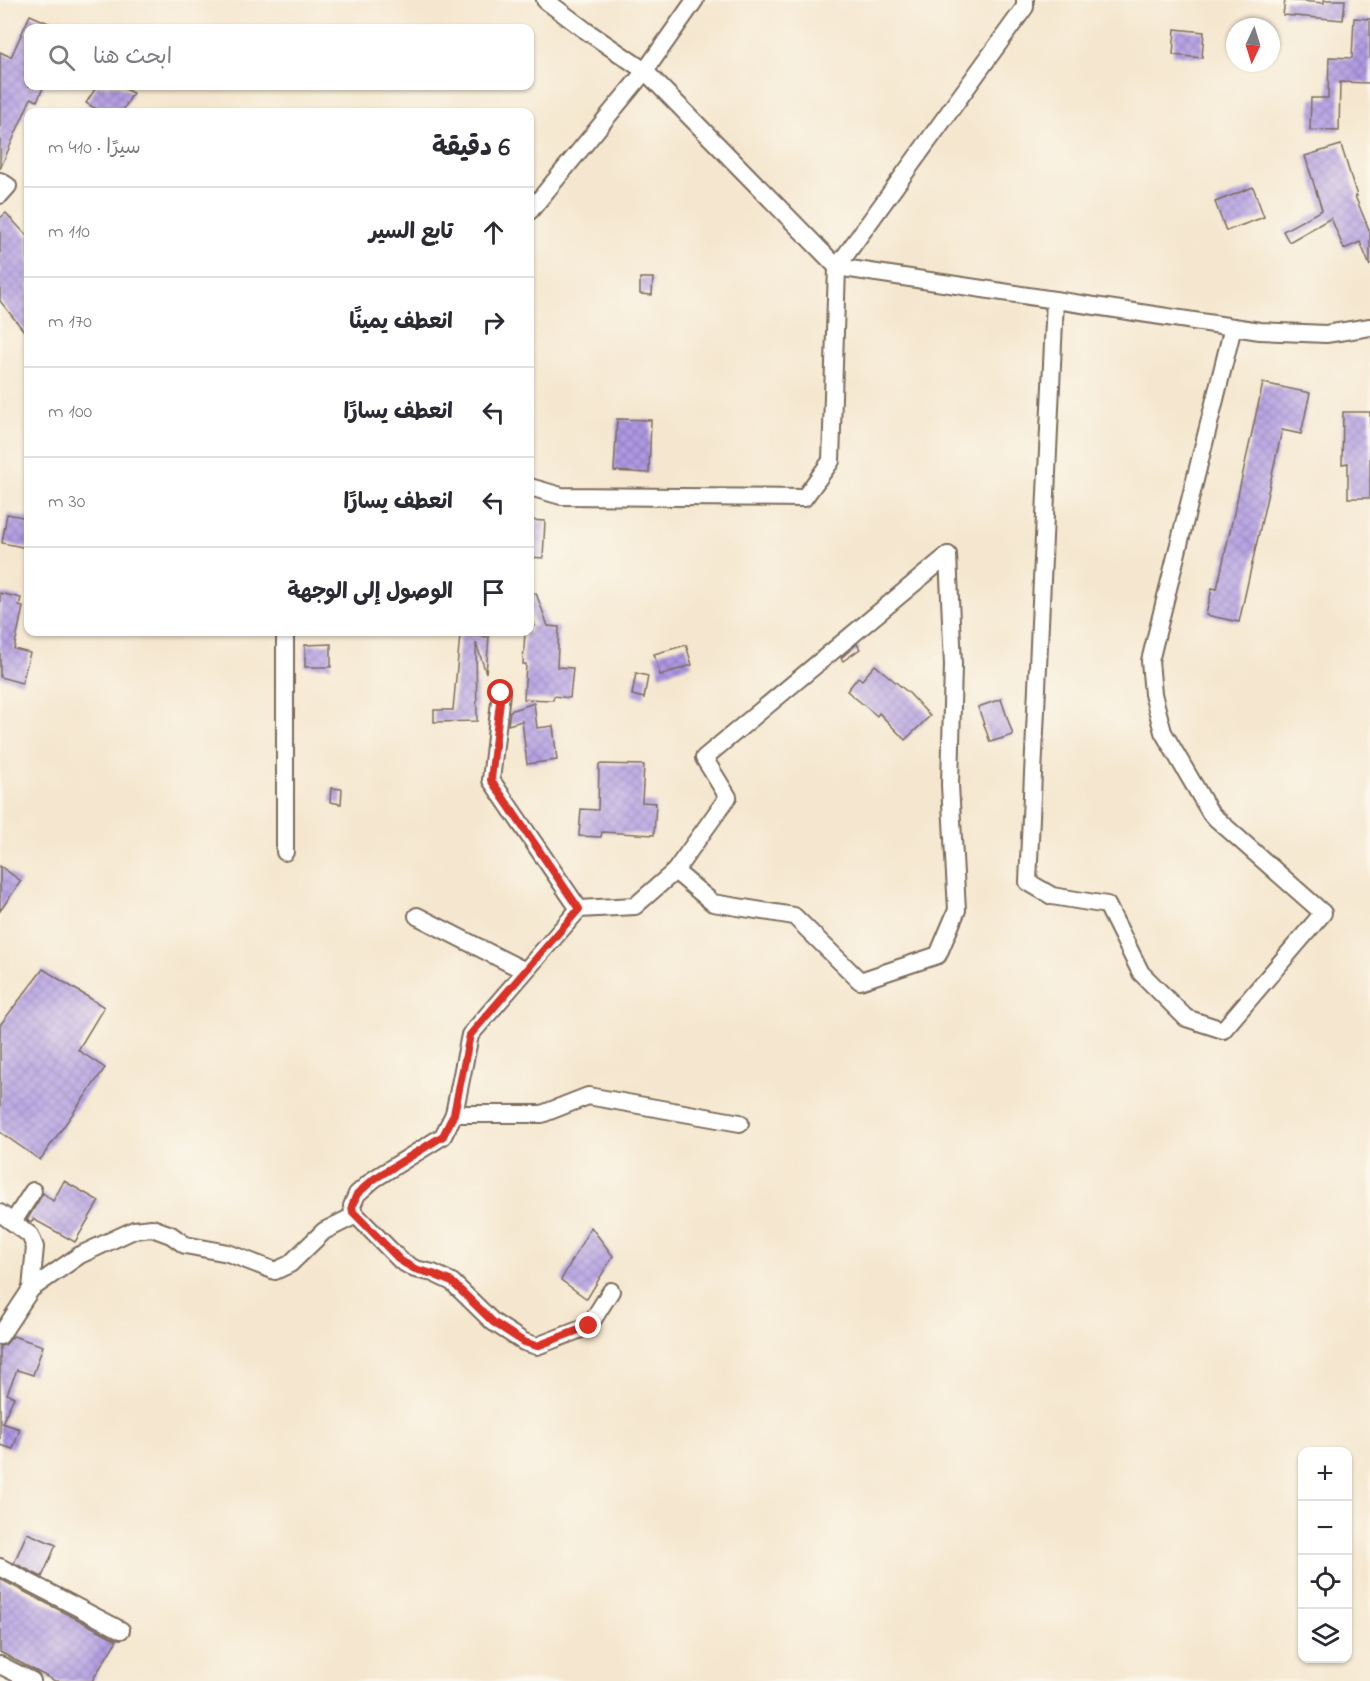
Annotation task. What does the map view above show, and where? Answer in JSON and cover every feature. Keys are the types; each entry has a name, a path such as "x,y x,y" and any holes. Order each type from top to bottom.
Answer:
{"street":[{"path":"545,0 645,71 837,267 1260,331 1326,334 1370,327"},
{"path":"534,206 645,71 695,0"},
{"path":"534,488 561,496 804,498 831,461 837,267 1025,6 1024,0"},
{"path":"0,181 8,186 0,195"},
{"path":"1055,300 1028,882 1052,896 1107,905 1141,973 1186,1017 1223,1030 1323,913 1211,814 1163,732 1153,694 1150,660 1233,327"},
{"path":"0,1336 31,1289 81,1255 134,1230 152,1228 171,1235 185,1245 228,1253 276,1271 290,1264 324,1231 354,1216 352,1206 357,1194 374,1179 443,1136 454,1114 470,1035 579,909 635,906 675,871 728,797 704,758 948,555 953,666 950,785 957,910 938,955 860,981 794,916 713,903 675,871"},
{"path":"285,636 285,852"},
{"path":"501,693 491,780 579,909"},
{"path":"417,916 525,970"},
{"path":"454,1114 542,1114 588,1096 740,1122"},
{"path":"31,1289 35,1247 30,1235 7,1217 33,1191"},
{"path":"353,1212 401,1261 415,1269 452,1282 493,1322 524,1342 537,1346 589,1326 611,1291"},
{"path":"0,1567 121,1630"},
{"path":"0,1665 32,1681"}],"building":[{"path":"1285,0 1324,3 1324,0 1345,0 1343,20 1283,15"},
{"path":"30,15 51,24 26,24"},
{"path":"1354,18 1370,19 1370,83 1340,82 1339,131 1310,130 1311,98 1328,98 1329,57 1352,58"},
{"path":"24,28 24,90 42,90 37,101 31,98 27,108 24,108 24,114 0,169 0,52 11,57"},
{"path":"1175,29 1204,32 1202,58 1173,55"},
{"path":"94,90 127,90 133,93 124,108 94,108 86,103"},
{"path":"1341,145 1357,196 1355,196 1370,232 1370,266 1360,242 1344,249 1331,218 1289,242 1283,231 1322,210 1305,156"},
{"path":"1253,187 1264,217 1226,231 1215,202"},
{"path":"6,213 24,233 24,331 0,301 0,218"},
{"path":"640,278 653,278 652,295 640,294"},
{"path":"1263,383 1310,393 1301,434 1282,430 1239,622 1206,615 1212,588 1217,589"},
{"path":"1343,412 1370,412 1370,498 1348,498 1348,463 1342,464"},
{"path":"617,419 651,420 649,473 614,471"},
{"path":"7,514 24,517 24,547 2,543"},
{"path":"534,520 545,521 543,558 534,557"},
{"path":"0,593 21,598 19,606 23,607 14,649 30,653 22,683 0,677"},
{"path":"536,593 548,626 559,627 557,667 573,668 570,698 554,696 553,700 524,699 525,636 534,636 534,594"},
{"path":"460,636 489,637 486,673 476,643 477,721 434,722 434,710 453,710"},
{"path":"331,644 331,667 305,667 305,645"},
{"path":"857,644 860,649 843,661 841,658"},
{"path":"686,645 692,665 660,675 654,654"},
{"path":"875,665 910,694 930,716 905,740 879,713 877,716 847,691 858,677 862,680"},
{"path":"636,673 648,676 644,698 632,695"},
{"path":"1001,699 1013,735 990,742 978,707"},
{"path":"534,703 537,728 553,726 557,760 527,764 522,721 508,725 510,711"},
{"path":"599,764 644,765 642,802 656,803 654,835 602,832 601,837 579,836 581,809 598,810"},
{"path":"331,788 342,789 341,804 330,802"},
{"path":"0,866 21,881 0,911"},
{"path":"43,969 104,1007 78,1050 105,1068 40,1160 0,1132 0,1025"},
{"path":"64,1181 99,1201 75,1242 33,1219 31,1222 27,1220 43,1193 53,1201"},
{"path":"591,1227 613,1256 587,1299 561,1280"},
{"path":"13,1336 43,1346 33,1375 17,1370 7,1394 14,1397 2,1423 20,1429 13,1449 0,1445 0,1346 5,1345"},
{"path":"27,1533 56,1545 42,1577 14,1563"},
{"path":"0,1579 117,1640 92,1681 55,1681 0,1652"}],"route":[{"path":"501,693 491,780 579,909 470,1035 454,1114 443,1136 374,1179 357,1194 352,1206 353,1212 401,1261 415,1269 452,1282 493,1322 524,1342 537,1346 589,1326"}]}
